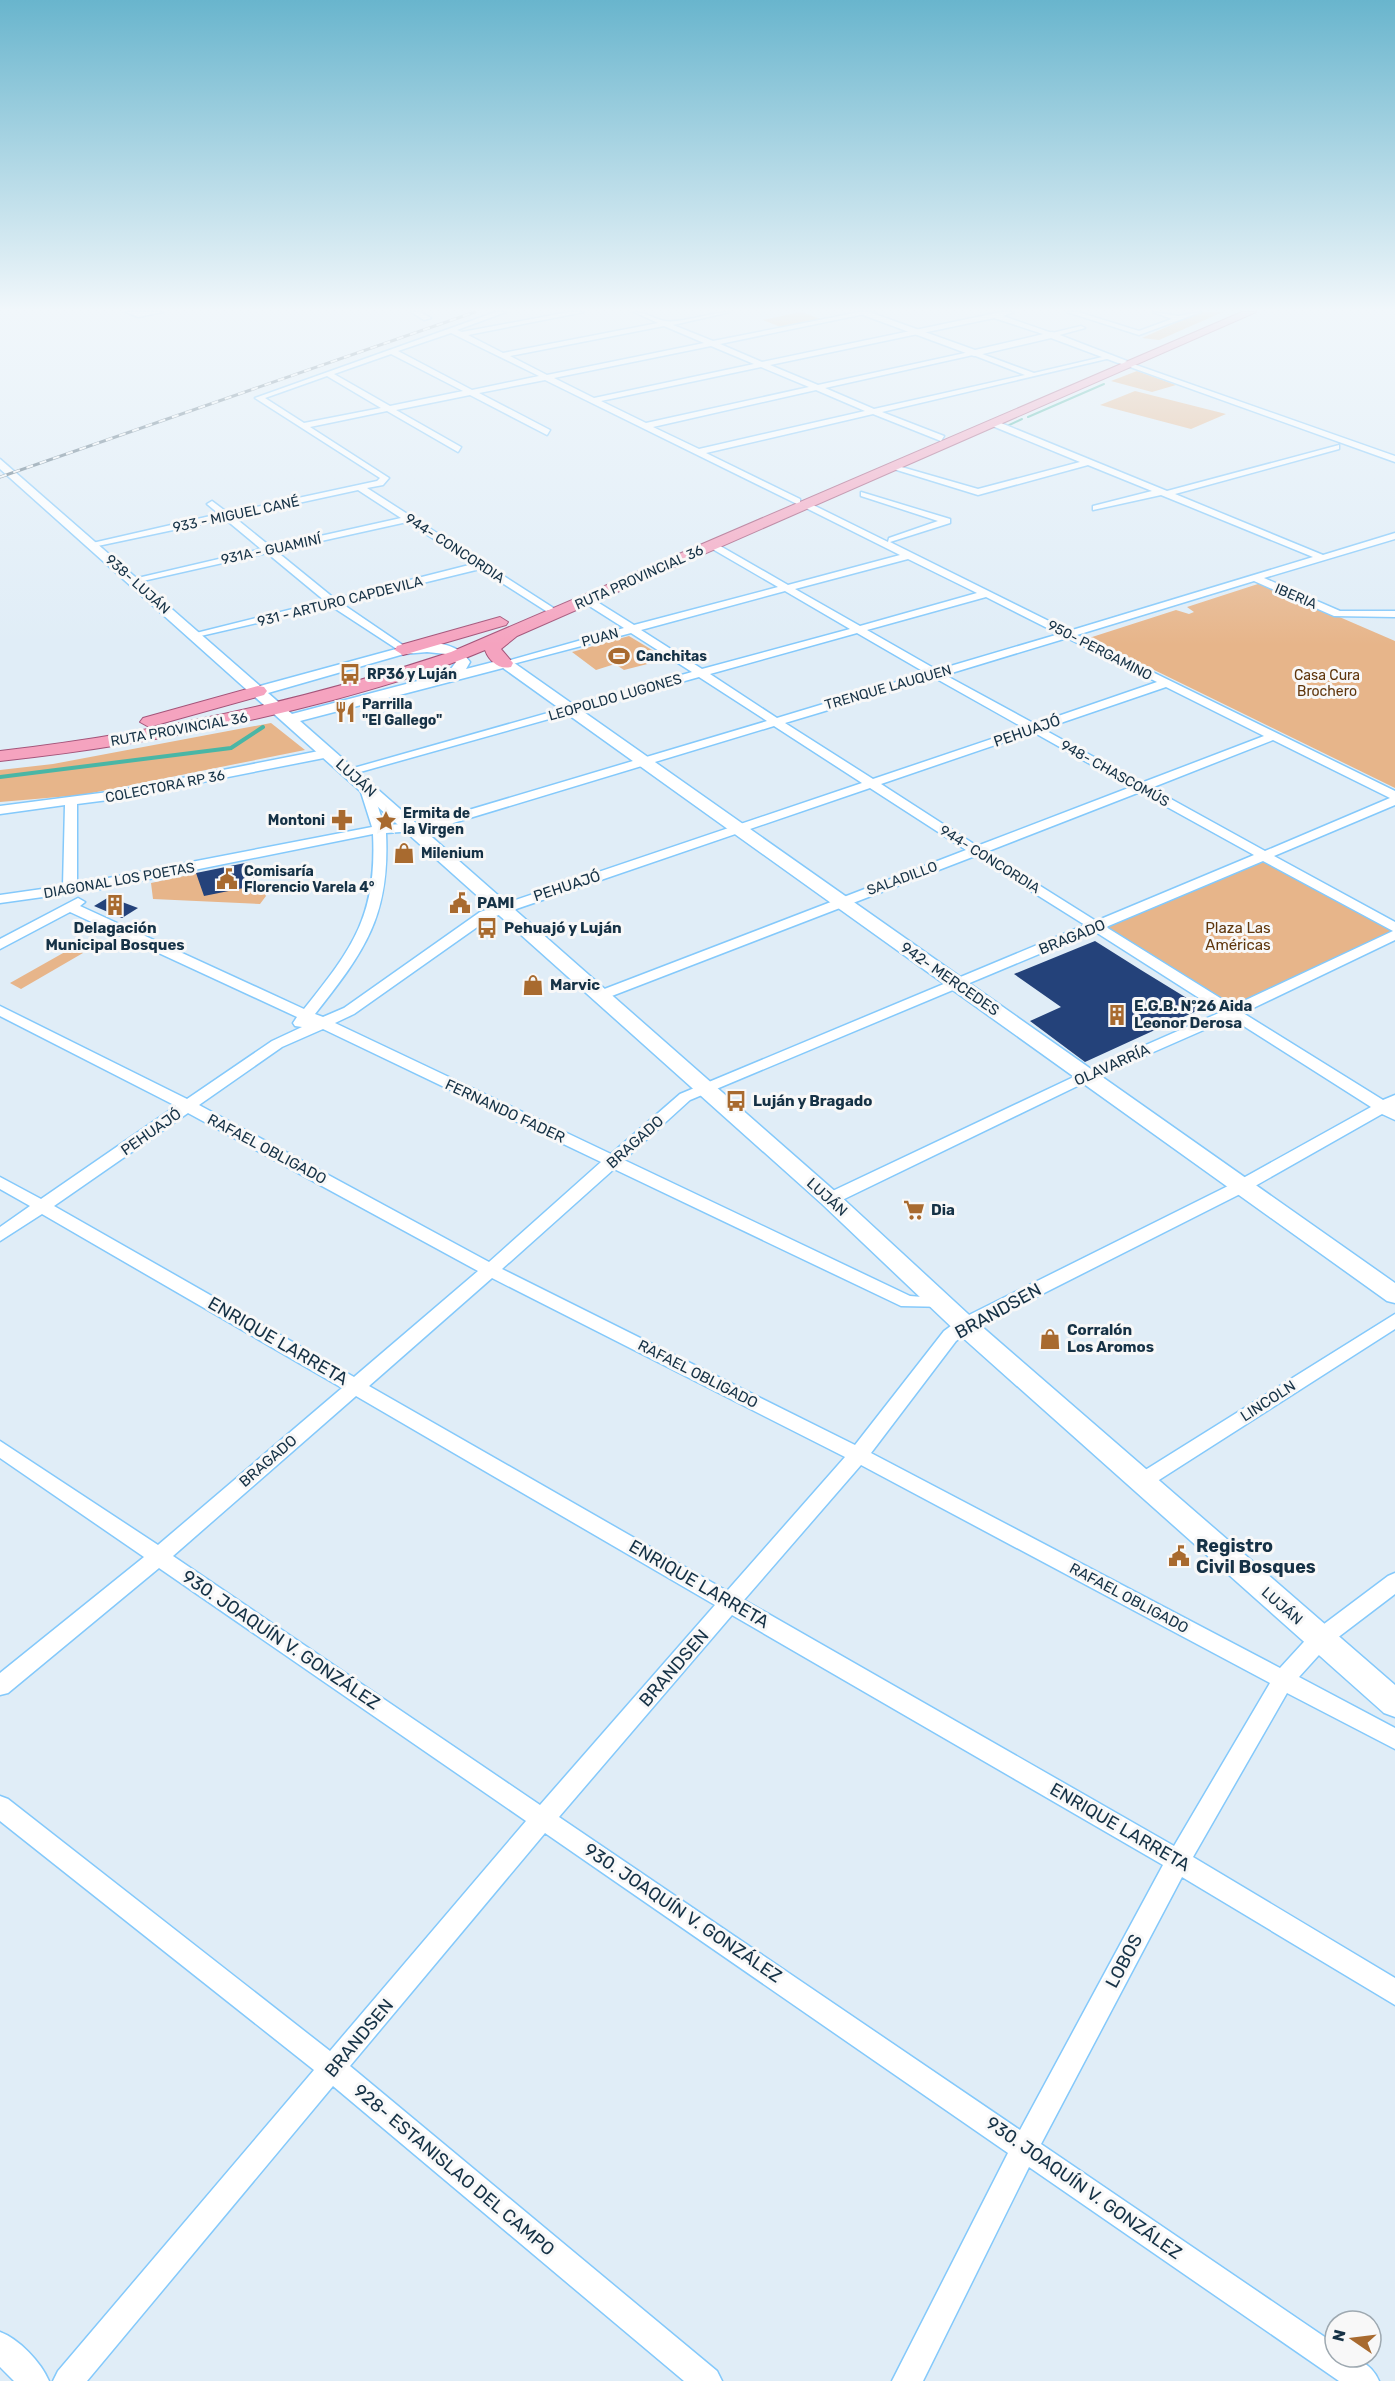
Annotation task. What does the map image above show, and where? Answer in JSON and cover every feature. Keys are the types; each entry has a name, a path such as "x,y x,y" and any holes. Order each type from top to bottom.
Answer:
{"main road":[{"name":"RUTA PROVINCIAL 36","path":"0,756 75,748 189,729 281,711 359,688 522,628 712,545 976,423"},
{"name":"RUTA PROVINCIAL 36","path":"453,653 550,609 993,423"},
{"name":"938- LUJÁN","path":"8,471 258,691"},
{"path":"0,747 126,727 550,609"},
{"path":"506,663 493,652 493,646 522,628"},
{"path":"403,650 424,647 453,653 463,662 452,677"},
{"name":"PUAN","path":"281,711 452,677 506,663"},
{"name":"942- MERCEDES","path":"506,663 1395,1294"},
{"name":"LUJÁN","path":"258,691 500,909 831,1199 965,1325 1141,1482 1395,1704"},
{"name":"RUTA PROVINCIAL 36","path":"0,747 281,711"}],"street":[{"path":"298,423 303,426 319,423"},
{"path":"413,423 458,448"},
{"path":"529,423 547,432"},
{"name":"950- PERGAMINO","path":"639,423 1071,634 1395,796"},
{"path":"645,426 658,423"},
{"path":"699,452 824,423"},
{"path":"901,423 941,438"},
{"path":"993,423 1323,558"},
{"path":"1285,423 1343,445 1395,459"},
{"name":"933 - MIGUEL CANÉ","path":"93,544 360,488 380,483 385,478 303,426"},
{"path":"1096,508 1164,493 1343,445"},
{"path":"891,467 978,492 1088,462"},
{"name":"944- CONCORDIA","path":"360,488 550,609"},
{"path":"864,494 947,521 944,525 891,540"},
{"path":"212,504 334,603 403,650"},
{"name":"931A - GUAMINÍ","path":"134,580 409,519"},
{"name":"TRENQUE LAUQUEN","path":"380,829 426,827 1395,536"},
{"name":"948- CHASCOMÚS","path":"712,545 788,586 857,629 1033,729 1395,928"},
{"name":"PUAN","path":"506,663 910,555"},
{"name":"931 - ARTURO CAPDEVILA","path":"196,636 483,566"},
{"name":"IBERIA","path":"1255,578 1338,614 1395,614"},
{"name":"LEOPOLDO LUGONES","path":"349,771 986,594"},
{"name":"944- CONCORDIA","path":"587,600 976,851 1233,1012 1391,1107"},
{"name":"PEHUAJÓ","path":"0,1235 277,1044 349,1011 485,915 1166,683"},
{"name":"SALADILLO","path":"599,996 1274,736"},
{"name":"COLECTORA RP 36","path":"0,810 161,788 329,753"},
{"path":"277,1044 308,1016 348,963 373,912 381,868 380,829 366,786"},
{"name":"BRAGADO","path":"0,1686 158,1557 685,1098 1395,801"},
{"path":"70,890 71,802"},
{"name":"DIAGONAL LOS POETAS","path":"0,899 100,885 380,829"},
{"path":"0,945 71,907 100,885"},
{"name":"FERNANDO FADER","path":"71,907 308,1016 907,1302 942,1304"},
{"name":"OLAVARRÍA","path":"831,1199 1087,1076 1233,1012 1395,935"},
{"name":"RAFAEL OBLIGADO","path":"0,1010 188,1106 490,1270 858,1455 1395,1739"},
{"name":"BRANDSEN","path":"68,2381 543,1818 858,1455 950,1336 965,1325 1242,1186 1391,1107"},
{"name":"ENRIQUE LARRETA","path":"0,1182 357,1385 1178,1861 1395,1992"},
{"name":"LINCOLN","path":"1141,1482 1395,1320"},
{"name":"930. JOAQUÍN V. GONZÁLEZ","path":"0,1448 1364,2381"},
{"name":"LOBOS","path":"907,2381 1024,2147 1178,1861 1284,1679 1320,1639 1395,1582"},
{"name":"928- ESTANISLAO DEL CAMPO","path":"0,1807 333,2069 707,2381"},
{"path":"0,2346 34,2381"}],"green space":[{"path":"1169,423 1205,423 1191,429"},
{"name":"Casa Cura Brochero","path":"1261,583 1395,641 1395,788 1089,638 1176,610 1189,614 1194,612 1187,607"},
{"name":"Canchitas","path":"629,636 667,659 624,670 615,664 596,670 572,652"},
{"path":"271,723 305,750 82,795 0,802 0,770 53,764"},
{"name":"Plaza Las Américas","path":"1262,855 1395,928 1395,935 1233,1012 1097,927"},
{"path":"198,873 259,885 266,896 260,904 153,899 151,883"},
{"path":"72,948 83,953 21,989 10,983"}],"building":[{"name":"Comisaría Florencio Varela 4°","path":"250,862 259,885 204,896 196,873"},
{"name":"Delagación Municipal Bosques","path":"109,897 138,908 122,918 94,906"},
{"name":"E.G.B. Nº26 Aida Leonor Derosa","path":"1095,941 1203,1008 1085,1062 1030,1021 1061,1007 1014,974"}],"waterway":[{"path":"1005,427 1013,423"},
{"path":"0,777 231,748 263,727"}],"railway":[{"path":"0,477 155,423"}],"place":[{"name":"Canchitas","path":"619,656"},
{"name":"RP36 y Luján","path":"350,674"},
{"name":"Parrilla \"El Gallego\"","path":"345,712"},
{"name":"Montoni","path":"342,820"},
{"name":"Ermita de la Virgen","path":"386,821"},
{"name":"Milenium","path":"404,853"},
{"name":"Comisaría Florencio Varela 4°","path":"227,879"},
{"name":"PAMI","path":"460,903"},
{"name":"Delagación Municipal Bosques","path":"115,905"},
{"name":"Pehuajó y Luján","path":"487,928"},
{"name":"Marvic","path":"533,985"},
{"name":"E.G.B. Nº26 Aida Leonor Derosa","path":"1117,1015"},
{"name":"Luján y Bragado","path":"736,1101"},
{"name":"Dia","path":"914,1210"},
{"name":"Corralón Los Aromos","path":"1050,1339"},
{"name":"Registro Civil Bosques","path":"1179,1556"}]}
